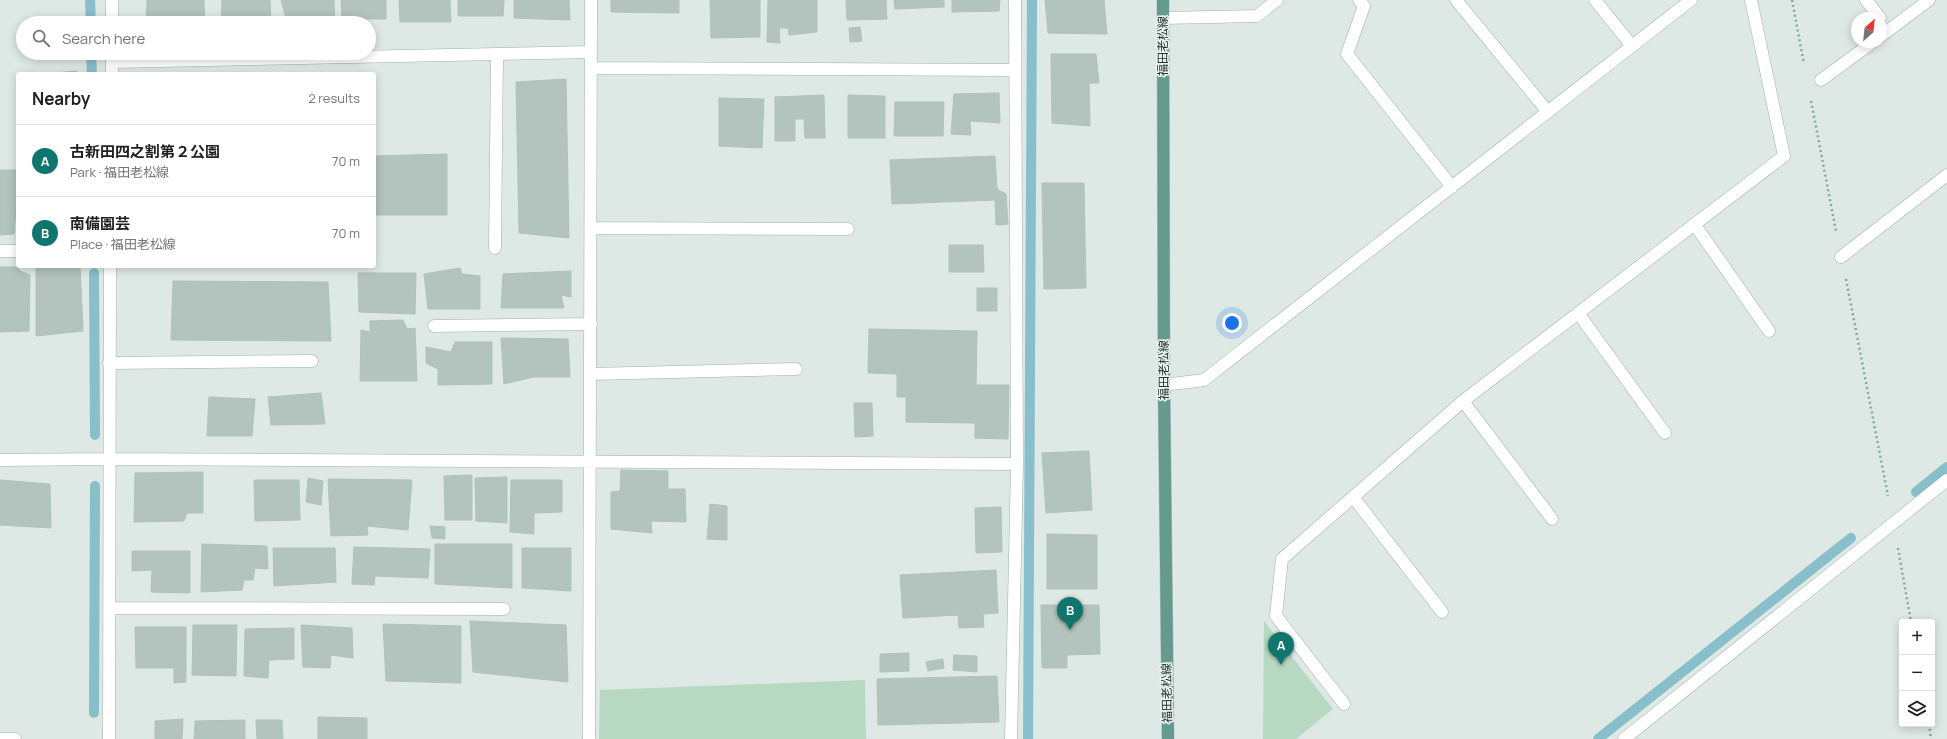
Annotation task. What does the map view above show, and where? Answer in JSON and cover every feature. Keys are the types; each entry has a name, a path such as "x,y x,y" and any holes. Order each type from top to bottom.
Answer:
{"main road":[{"name":"福田老松線","path":"1163,0 1164,384 1168,739"}],"street":[{"path":"112,0 112,16"},
{"path":"589,739 592,324 591,0"},
{"path":"1011,739 1017,464 1015,0"},
{"path":"1163,18 1257,16 1277,0"},
{"path":"1359,0 1364,6 1347,54 1452,187"},
{"path":"1456,0 1548,112"},
{"path":"1595,0 1632,46"},
{"path":"1164,384 1204,380 1691,0"},
{"path":"1344,704 1276,616 1282,559 1463,401 1784,156 1751,0"},
{"path":"1866,0 1875,12"},
{"path":"1887,32 1930,0"},
{"path":"1821,80 1865,48"},
{"path":"376,58 591,52"},
{"path":"495,248 497,55"},
{"path":"112,63 256,60"},
{"path":"591,68 1015,70"},
{"path":"1841,256 1947,175"},
{"path":"1694,225 1768,331"},
{"path":"591,228 848,228"},
{"path":"0,251 16,251"},
{"path":"109,739 110,268"},
{"path":"1578,313 1665,434"},
{"path":"434,326 592,324"},
{"path":"110,363 312,361"},
{"path":"591,374 796,369"},
{"path":"1463,401 1552,519"},
{"path":"0,460 109,459 1017,464"},
{"path":"1624,739 1947,480"},
{"path":"1353,497 1442,612"},
{"path":"109,608 504,609"},
{"path":"0,739 15,739"}],"path":[{"path":"1792,0 1805,70"},
{"path":"1810,93 1910,619"},
{"path":"1929,727 1931,739"}],"green space":[{"path":"1264,621 1333,709 1296,739 1263,739"},
{"path":"865,680 866,739 599,739 600,690"}],"building":[{"path":"147,0 204,0 205,16 146,16"},
{"path":"222,0 270,0 271,16 221,16"},
{"path":"281,0 334,0 335,16 285,16"},
{"path":"341,0 386,0 386,19 376,19 376,16 342,16"},
{"path":"399,0 450,0 451,22 400,22"},
{"path":"458,0 504,0 503,16 458,16"},
{"path":"514,0 569,0 570,20 514,18"},
{"path":"611,0 679,0 679,13 611,12"},
{"path":"710,0 760,0 760,37 711,38"},
{"path":"768,0 817,0 817,32 789,35 788,28 779,28 780,43 767,42"},
{"path":"846,0 886,0 887,19 847,20"},
{"path":"894,0 944,0 944,7 895,9"},
{"path":"952,0 1000,0 999,11 952,12"},
{"path":"1045,0 1104,0 1107,34 1048,33"},
{"path":"860,27 862,41 850,42 849,28"},
{"path":"1051,54 1096,54 1099,83 1089,83 1090,126 1052,123"},
{"path":"566,79 569,238 519,233 516,82"},
{"path":"999,93 1000,123 970,121 971,135 951,134 954,94"},
{"path":"824,95 825,138 805,138 804,119 795,119 795,141 775,141 775,97"},
{"path":"848,95 885,96 885,138 848,138"},
{"path":"719,98 764,99 762,148 719,146"},
{"path":"895,102 944,102 943,136 894,136"},
{"path":"447,154 447,215 376,215 376,156"},
{"path":"995,156 997,189 1006,194 1008,224 996,225 995,200 892,204 890,160"},
{"path":"0,170 16,170 16,210 14,234 0,235"},
{"path":"1042,183 1084,183 1086,288 1044,289"},
{"path":"949,245 983,245 984,272 949,272"},
{"path":"0,267 16,267 20,271 30,275 29,331 0,332"},
{"path":"36,268 80,268 83,331 36,336"},
{"path":"460,268 462,274 480,276 480,309 428,309 424,274"},
{"path":"571,271 571,297 561,295 564,308 501,308 503,274"},
{"path":"358,273 416,273 415,314 359,312"},
{"path":"173,281 328,282 331,341 171,340"},
{"path":"977,288 997,288 997,311 977,311"},
{"path":"403,320 407,329 415,328 417,381 360,381 361,330 370,332 370,321"},
{"path":"869,329 977,331 976,385 1009,385 1008,439 975,438 975,423 906,422 906,397 897,397 897,374 868,373"},
{"path":"501,338 568,339 570,377 533,377 504,384"},
{"path":"455,342 492,342 492,384 438,385 438,369 426,363 426,347 451,352"},
{"path":"321,393 325,424 271,425 268,397"},
{"path":"209,397 255,399 252,436 207,436"},
{"path":"854,403 872,403 873,436 855,437"},
{"path":"1089,451 1092,510 1046,513 1042,453"},
{"path":"621,470 668,471 668,489 685,489 686,522 651,521 652,533 611,529 611,492 620,491"},
{"path":"203,472 203,513 187,513 184,521 134,522 135,473"},
{"path":"472,475 472,520 445,520 444,476"},
{"path":"507,477 507,523 476,521 475,478"},
{"path":"308,478 323,481 321,505 306,502"},
{"path":"328,479 412,480 408,530 367,526 368,535 331,536"},
{"path":"0,480 50,484 51,528 0,525"},
{"path":"254,480 299,480 300,520 255,521"},
{"path":"511,480 562,480 562,512 534,513 534,534 510,532"},
{"path":"710,504 727,506 727,540 707,539"},
{"path":"1001,507 1002,552 976,553 975,508"},
{"path":"430,526 445,527 445,539 432,538"},
{"path":"1047,534 1097,535 1097,589 1047,589"},
{"path":"202,544 267,546 268,569 255,568 253,580 244,580 242,590 201,592"},
{"path":"435,544 512,544 512,588 435,584"},
{"path":"354,547 430,549 428,578 375,576 374,585 352,584"},
{"path":"273,548 335,548 336,582 274,586"},
{"path":"522,548 571,548 571,591 522,588"},
{"path":"132,551 190,551 190,593 151,592 152,570 132,571"},
{"path":"996,570 998,613 983,614 984,627 959,628 958,615 903,618 900,575"},
{"path":"1041,605 1099,605 1100,654 1067,655 1067,668 1042,668"},
{"path":"470,621 566,625 568,682 473,672"},
{"path":"383,624 461,626 461,683 386,681"},
{"path":"193,625 237,625 236,676 192,675"},
{"path":"301,625 352,628 353,658 331,655 330,668 303,667"},
{"path":"135,627 186,627 186,682 174,683 174,668 136,668"},
{"path":"294,628 294,659 269,660 268,678 244,676 245,629"},
{"path":"909,653 909,671 880,672 880,654"},
{"path":"954,655 977,656 977,672 953,670"},
{"path":"943,659 944,668 928,671 926,662"},
{"path":"997,676 999,722 878,725 877,679"},
{"path":"318,717 367,718 367,739 318,739"},
{"path":"183,719 182,739 155,739 155,721"},
{"path":"245,720 245,739 194,739 195,721"},
{"path":"256,720 282,720 283,739 257,739"}],"waterway":[{"path":"90,0 91,16"},
{"path":"1028,739 1032,0"},
{"path":"91,60 92,72"},
{"path":"94,273 95,435"},
{"path":"1916,492 1947,467"},
{"path":"94,713 95,486"},
{"path":"1598,739 1851,538"}],"place":[{"name":"南備園芸","path":"1070,630"},
{"name":"古新田四之割第２公園","path":"1281,665"}]}
